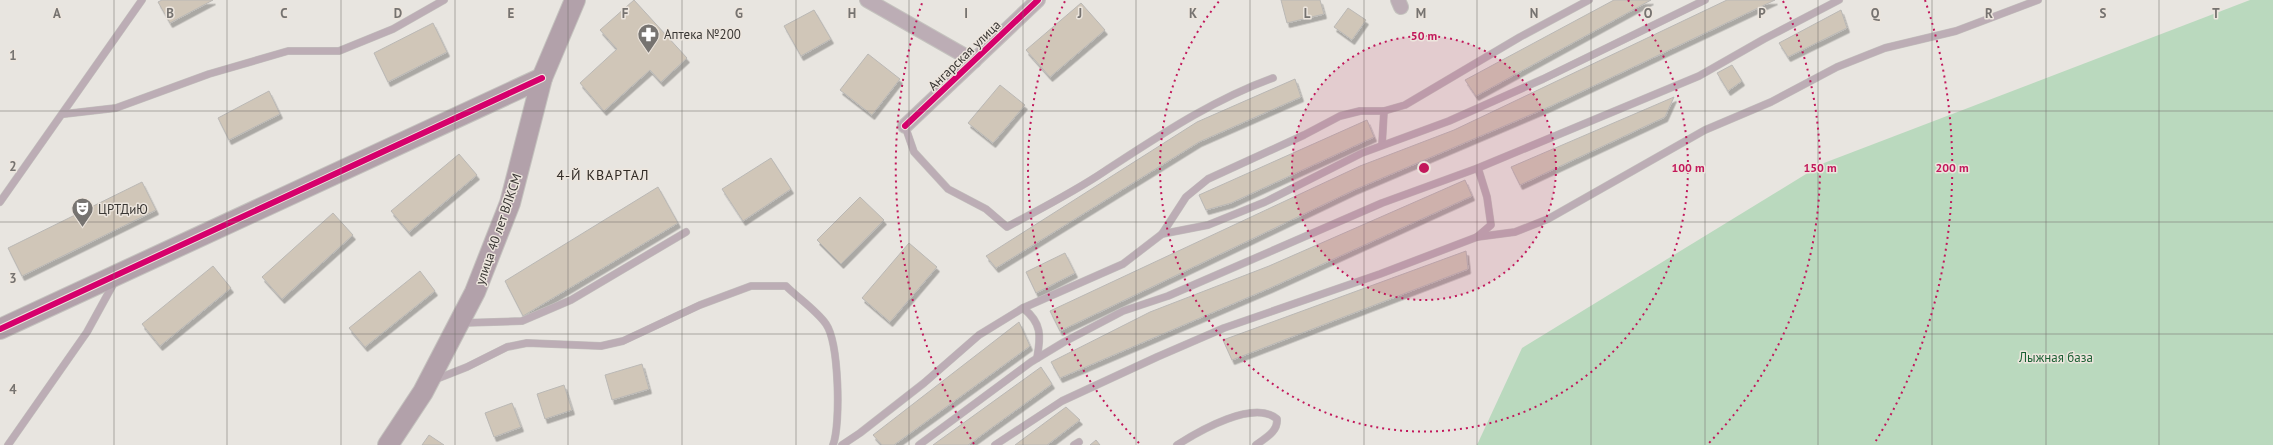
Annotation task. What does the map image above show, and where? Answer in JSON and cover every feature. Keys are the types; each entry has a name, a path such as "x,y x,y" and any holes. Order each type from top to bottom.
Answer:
{"street":[{"name":"улица 40 лет ВЛКСМ","path":"388,445 428,382 475,292 510,203 542,78 576,0"},
{"path":"866,0 974,61"},
{"name":"Ангарская улица","path":"905,126 1038,0"},
{"path":"0,329 120,272 542,78"}],"lane":[{"path":"0,202 64,114 142,0"},
{"path":"64,114 116,108 209,74 288,51 339,51 393,29 444,0"},
{"path":"842,445 860,433 924,383 979,335 1024,308 1123,264 1162,234 1186,197 1208,179 1304,135 1340,116 1360,111 1384,111 1405,105 1520,37 1588,0"},
{"path":"1162,234 1215,222 1265,202 1362,153 1449,121 1544,80 1705,0"},
{"path":"919,445 1037,358 1123,311 1168,296 1382,203 1478,168 1699,76 1764,39 1839,0"},
{"path":"995,445 1062,401 1184,345 1252,318 1380,274 1477,237 1515,232 1548,219 1705,130 1771,102 1837,67 1885,48 1956,31 2038,0"},
{"path":"905,126 914,152 948,189 986,209 1007,227 1106,171 1185,119 1228,96 1273,78"},
{"path":"1382,145 1384,111"},
{"path":"1477,237 1491,225 1487,197 1478,168"},
{"path":"459,324 522,321 571,300 686,232"},
{"path":"8,445 87,332 120,272"},
{"path":"428,382 467,367 507,347 527,343 601,346 623,341 700,305 751,286 786,286 826,324 834,345 837,397 836,436 833,445"},
{"path":"1024,308 1032,314 1041,336 1037,358"},
{"path":"1177,445 1240,414 1258,411 1272,415 1277,419 1277,423 1273,433 1256,445"}],"green space":[{"name":"Лыжная база","path":"2250,0 2273,0 2273,445 1477,445 1522,348 1824,163"}],"building":[{"path":"162,0 213,0 170,23 158,2"},
{"name":"Аптека №200","path":"634,0 687,58 661,82 650,70 604,111 580,83 617,49 600,30"},
{"path":"1281,0 1320,0 1324,14 1287,23"},
{"path":"1614,0 1651,0 1476,96 1465,80"},
{"path":"1727,0 1775,0 1551,106 1354,190 1060,331 1050,311 1360,166 1454,130"},
{"path":"1081,3 1105,30 1050,77 1026,50"},
{"path":"1348,8 1366,20 1352,40 1334,27"},
{"path":"814,10 831,39 801,56 784,26"},
{"path":"1841,10 1847,28 1788,57 1779,43"},
{"path":"433,23 447,52 388,82 374,53"},
{"path":"868,54 900,79 872,115 840,90"},
{"path":"1732,65 1742,81 1728,91 1717,73"},
{"path":"1295,79 1301,97 1199,142 996,268 986,256 1197,122"},
{"path":"1000,85 1025,105 993,143 968,123"},
{"path":"269,91 280,114 229,140 218,118"},
{"path":"1674,97 1665,117 1520,185 1511,167"},
{"path":"1367,120 1374,137 1231,203 1206,210 1199,195"},
{"path":"459,154 477,175 409,232 391,211"},
{"path":"771,158 791,189 743,221 722,189"},
{"path":"1465,180 1472,196 1270,288 1060,378 1051,362 1150,312 1269,266"},
{"name":"ЦРТДиЮ","path":"142,182 156,210 22,276 8,248"},
{"path":"658,187 678,223 523,316 505,281"},
{"path":"860,197 884,220 841,264 817,240"},
{"path":"333,213 353,235 282,299 262,277"},
{"path":"909,243 937,267 890,322 862,298"},
{"path":"1466,251 1468,269 1232,360 1223,340"},
{"path":"1065,253 1075,273 1036,293 1026,272"},
{"path":"213,266 231,288 160,346 142,324"},
{"path":"420,271 435,291 365,347 349,328"},
{"path":"1019,322 1030,346 894,445 882,445 873,435"},
{"path":"642,364 649,389 612,400 605,375"},
{"path":"1041,367 1052,384 968,445 933,445"},
{"path":"564,385 572,410 545,419 537,394"},
{"path":"512,403 521,427 494,437 485,413"},
{"path":"1066,407 1080,420 1047,445 1015,445"},
{"path":"429,435 444,445 422,445"},
{"path":"1096,440 1100,445 1090,445"}],"cycle path":[{"path":"905,126 1038,0"},
{"path":"0,329 542,78"}],"place":[{"name":"Аптека №200","path":"648,54"},
{"name":"ЦРТДиЮ","path":"82,228"}],"district":[{"name":"4-Й КВАРТАЛ","path":"603,175"}]}
